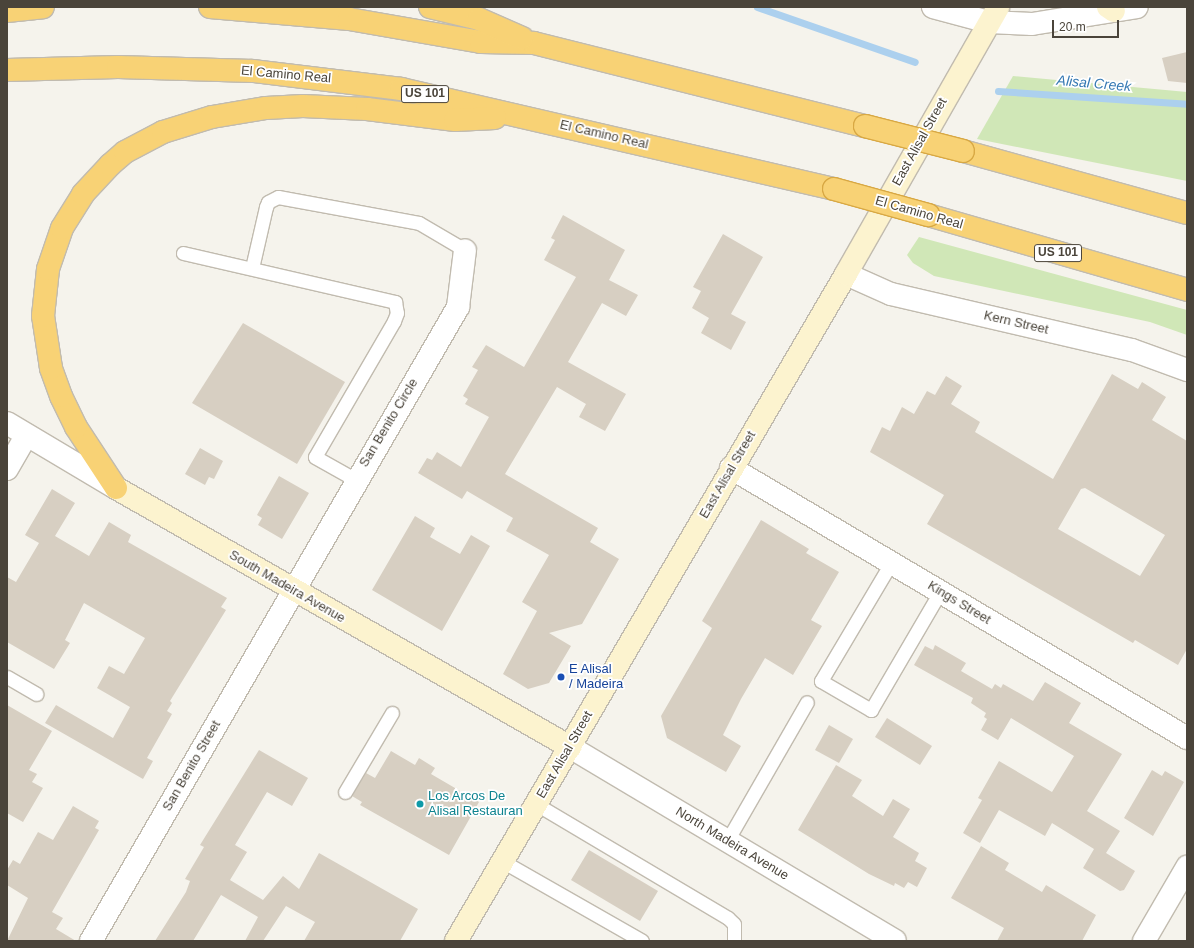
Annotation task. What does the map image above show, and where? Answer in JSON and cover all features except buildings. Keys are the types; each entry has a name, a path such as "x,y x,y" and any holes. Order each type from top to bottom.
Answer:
{"highway":[{"path":"7,10 43,7"},
{"path":"210,7 349,19 481,42 534,43"},
{"path":"430,7 479,20 534,43 865,126 1187,213"},
{"name":"El Camino Real","path":"7,70 118,67 269,73 401,89 834,189 1187,290"},
{"path":"116,488 76,427 61,396 51,368 43,316 48,269 62,228 83,194 110,165 144,141 170,129 212,117 266,108 367,109 455,120 526,117"}],"main road":[{"name":"East Alisal Street","path":"456,941 731,468 846,274 993,14"},
{"name":"South Madeira Avenue","path":"116,488 570,747"}],"street":[{"path":"934,7 993,14 1032,24 1111,9 1137,7"},
{"name":"San Benito Circle","path":"293,590 458,308 465,250"},
{"name":"Kern Street","path":"846,274 891,294 1132,350 1187,370"},
{"name":"South Madeira Avenue","path":"7,423 116,488"},
{"path":"7,469 27,434"},
{"name":"Kings Street","path":"731,468 1187,738"},
{"name":"San Benito Street","path":"91,941 293,590"},
{"name":"North Madeira Avenue","path":"570,747 895,941"},
{"path":"1144,941 1187,867"}],"lane":[{"path":"252,268 266,207 268,202 278,197 419,223 465,250"},
{"path":"183,254 252,268 395,302 397,313 394,321 315,457 356,480"},
{"path":"891,562 821,681 871,710 940,592"},
{"path":"7,677 36,694"},
{"path":"727,841 807,702"},
{"path":"345,792 392,713"},
{"path":"536,804 728,918 734,924 734,941"},
{"path":"502,861 624,937 642,941"}],"green space":[{"path":"1013,76 1187,92 1187,181 977,139"},
{"path":"919,237 1187,310 1187,335 1150,322 934,276 913,263 907,255"}],"waterway":[{"name":"Alisal Creek","path":"757,7 915,62"},
{"name":"Alisal Creek","path":"998,91 1187,104"}],"place":[{"name":"E Alisal / Madeira","path":"561,677"},
{"name":"Los Arcos De Alisal Restauran","path":"420,804"}]}
